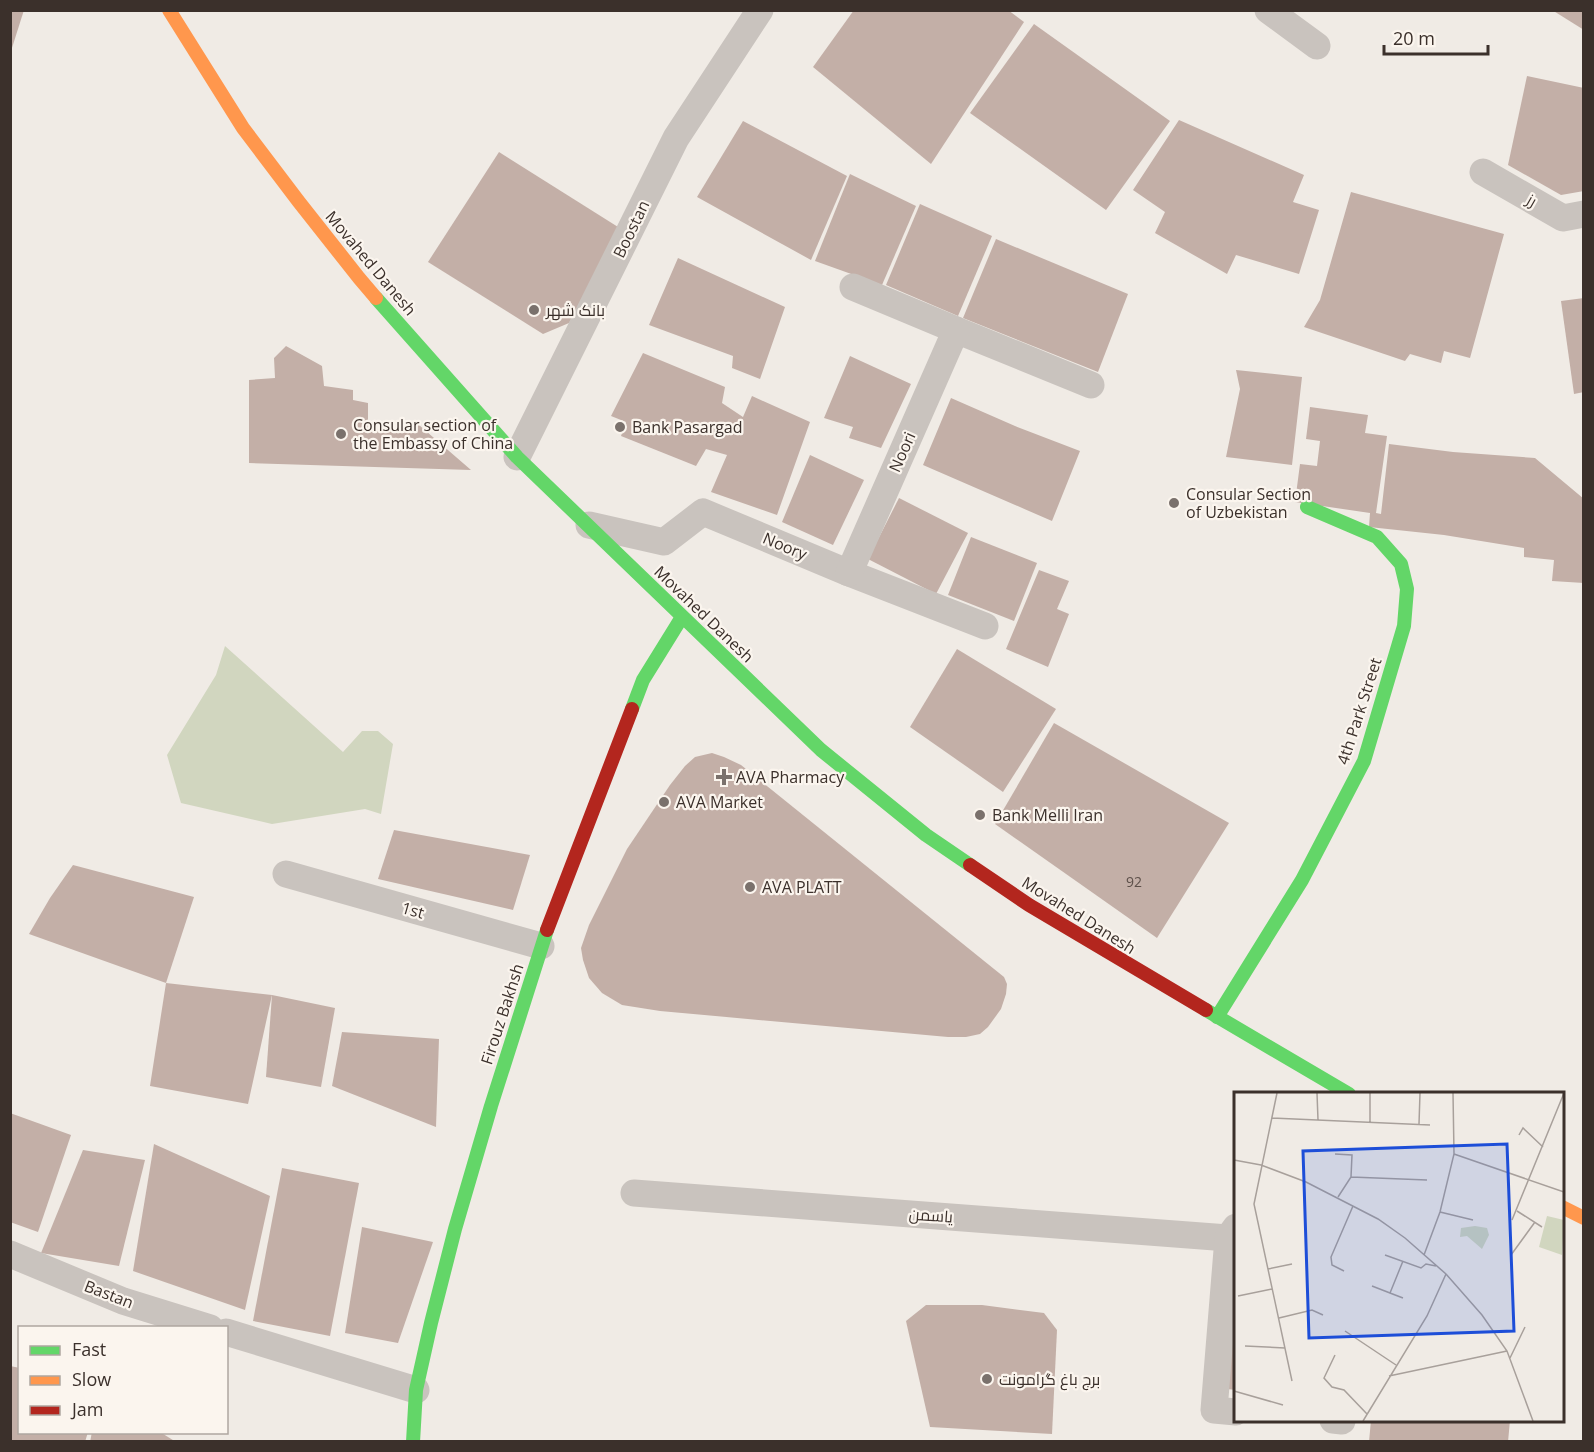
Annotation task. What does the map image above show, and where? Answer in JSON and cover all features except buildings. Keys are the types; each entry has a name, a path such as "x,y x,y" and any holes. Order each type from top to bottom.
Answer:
{"main road":[{"name":"Movahed Danesh","path":"169,10 243,128 359,278 517,457 821,750 926,835 1029,905 1338,1091"},
{"name":"4th Park Street","path":"1217,1017 1302,880 1364,761 1404,626 1407,589 1401,564 1377,537 1307,507"},
{"name":"Firouz Bakhsh","path":"413,1442 416,1390 455,1229 541,946 643,680 682,617"},
{"path":"1564,1208 1584,1218"}],"street":[{"name":"Boostan","path":"517,457 676,138 760,10"},
{"path":"1269,10 1317,46"},
{"name":"رز","path":"1483,172 1563,218 1584,214"},
{"path":"853,287 1091,385"},
{"name":"Noori","path":"849,573 956,330"},
{"name":"Noory","path":"588,525 664,542 703,512 849,573 985,626"},
{"name":"1st","path":"286,874 541,946"},
{"name":"یاسمن","path":"634,1193 1232,1233"},
{"path":"1232,1233 1214,1410 1234,1412"},
{"name":"Bastan","path":"10,1254 123,1301 204,1326"},
{"path":"228,1333 416,1390"}],"green space":[{"path":"225,646 343,752 362,731 378,731 393,744 381,814 365,809 272,824 181,803 167,755 216,675"}],"traffic: fast":[{"path":"376,298 517,457 821,750 926,835 970,865"},
{"path":"1217,1017 1302,880 1364,761 1404,626 1407,589 1401,564 1377,537 1307,507"},
{"path":"632,709 643,680 682,617"},
{"path":"413,1442 416,1390 455,1229 547,930"},
{"path":"1206,1010 1346,1092"}],"traffic: slow":[{"path":"169,10 243,128 376,298"},
{"path":"1564,1208 1584,1218"}],"traffic: jam":[{"path":"547,930 632,709"},
{"path":"970,865 1029,905 1206,1010"}],"place":[{"name":"بانک شهر","path":"534,310"},
{"name":"Bank Pasargad","path":"620,427"},
{"name":"Consular section of the Embassy of China","path":"341,434"},
{"name":"Consular Section of Uzbekistan","path":"1174,503"},
{"name":"AVA Pharmacy","path":"724,777"},
{"name":"AVA Market","path":"664,802"},
{"name":"Bank Melli Iran","path":"980,815"},
{"name":"AVA PLATT","path":"750,887"},
{"name":"برج باغ گرامونت","path":"987,1379"}]}
